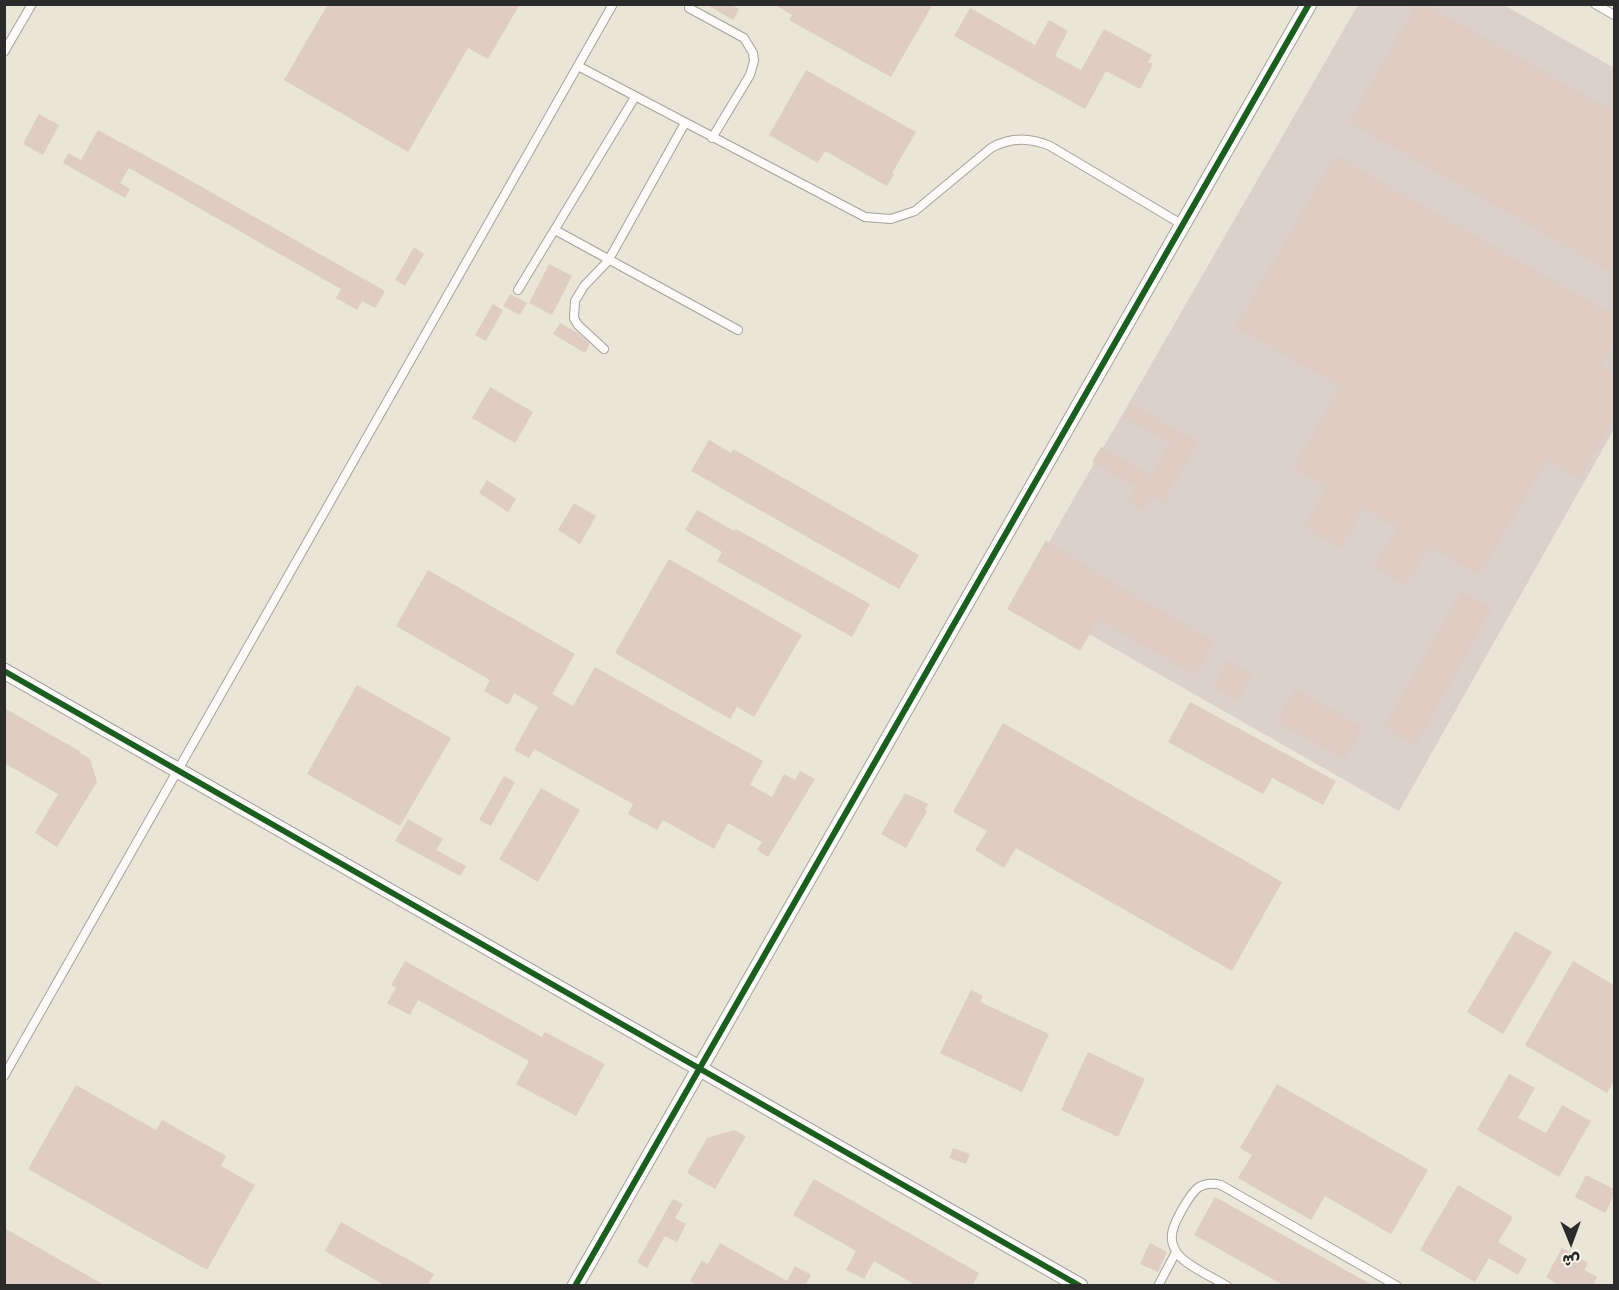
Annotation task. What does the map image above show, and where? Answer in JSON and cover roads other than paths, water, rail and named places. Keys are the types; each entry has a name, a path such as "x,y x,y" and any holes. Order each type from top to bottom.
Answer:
{"street":[{"path":"575,1286 1309,4"},
{"path":"4,671 1080,1286"}],"lane":[{"path":"4,52 32,4"},
{"path":"4,1076 613,4"},
{"path":"1595,4 1614,15"},
{"path":"689,8 739,34 748,42 753,53 754,61 750,75 712,138"},
{"path":"578,66 865,217 877,219 897,217 915,211 1000,143 1010,140 1031,140 1050,146 1183,225"},
{"path":"518,290 635,97"},
{"path":"604,349 578,325 573,309 579,293 608,261 685,123"},
{"path":"555,230 738,330"},
{"path":"1227,1286 1187,1262 1176,1252 1172,1236 1177,1221 1196,1189 1211,1183 1221,1185 1397,1286"},
{"path":"1158,1286 1176,1252"}]}
